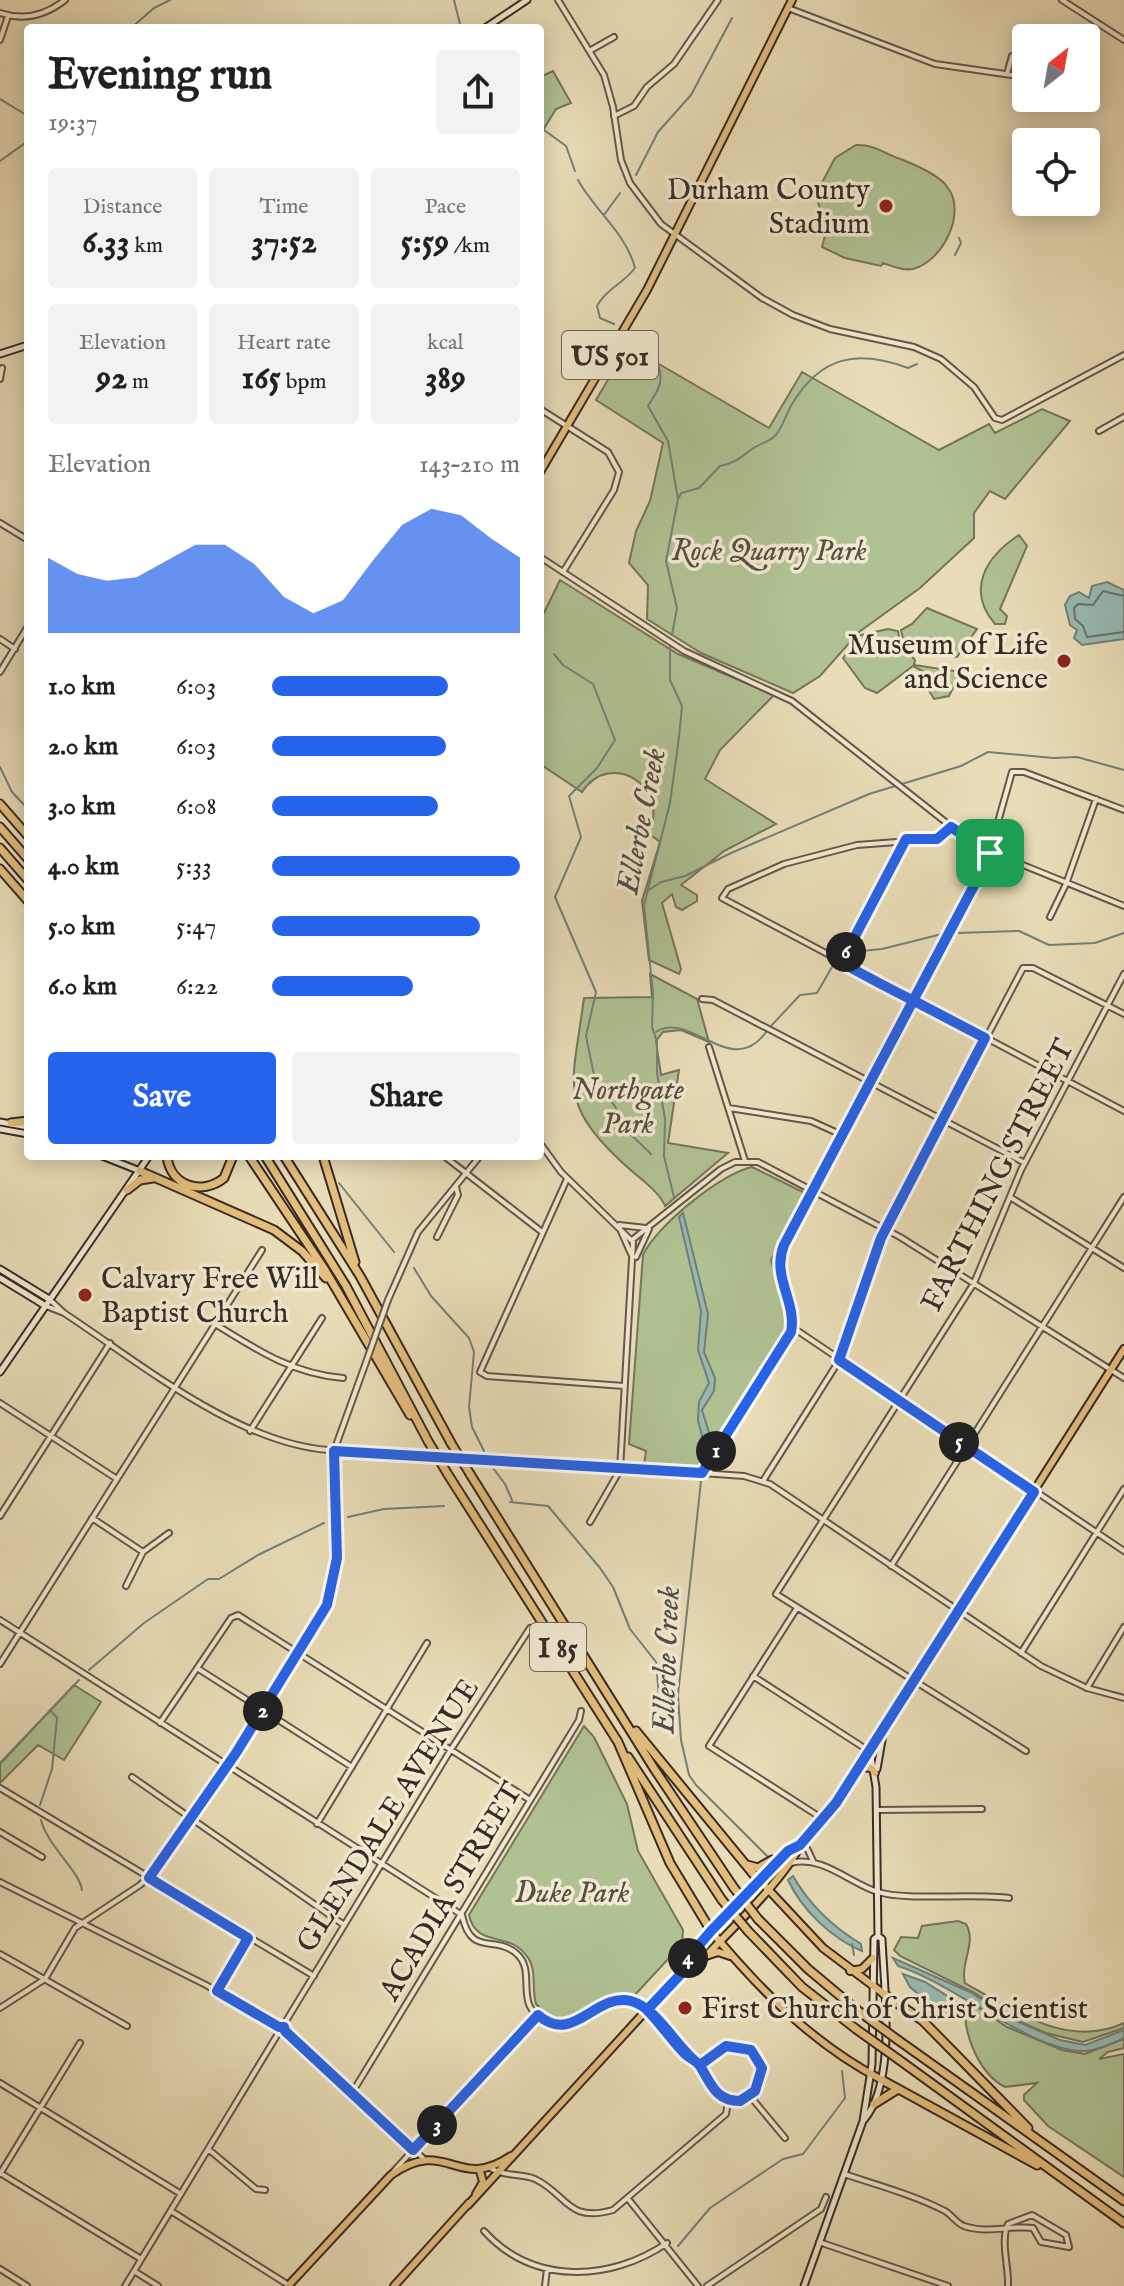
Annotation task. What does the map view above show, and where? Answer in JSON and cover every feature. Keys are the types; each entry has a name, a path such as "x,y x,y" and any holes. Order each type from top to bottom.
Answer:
{"highway":[{"path":"0,804 24,831"},
{"path":"0,827 24,854"},
{"path":"0,848 24,875"},
{"path":"0,869 24,896"},
{"path":"11,1123 24,1121"},
{"path":"168,1160 178,1180 190,1187 203,1188 224,1178 231,1160"},
{"path":"252,1160 339,1296 398,1399 421,1429"},
{"name":"I 85","path":"267,1160 346,1286 447,1473 722,1900 802,1987 1124,2223"},
{"name":"I 85","path":"287,1160 360,1276 470,1474 734,1888 758,1919 808,1969 857,2010 1124,2201"},
{"path":"324,1160 360,1276"},
{"path":"140,1171 274,1230 302,1251 339,1296"},
{"path":"127,1190 140,1180 153,1178"},
{"path":"615,1704 679,1787 759,1881"},
{"path":"618,1742 670,1863 711,1931"},
{"path":"747,1865 758,1868 772,1860 777,1863"},
{"path":"884,1994 923,2021 998,2100 1052,2149"},
{"path":"882,2080 1067,2182"},
{"path":"874,2104 888,2092 898,2089"}],"main road":[{"path":"491,24 527,0"},
{"name":"US 501","path":"544,465 625,331 792,0"},
{"path":"0,354 24,346"},
{"path":"0,1122 24,1126"},
{"path":"0,1129 24,1133"},
{"path":"112,1160 140,1171"},
{"path":"0,1372 147,1160"},
{"path":"0,1269 49,1299"},
{"path":"0,1278 44,1305"},
{"path":"394,2286 500,2174 647,2010 680,1975 691,1971 789,1864 860,1767 1124,1349"},
{"path":"875,1773 884,1729"},
{"path":"863,2121 874,2104 882,2080 884,1994 882,1939 878,1936 875,1773 870,1751"},
{"path":"860,1767 871,1768 875,1773"},
{"path":"680,1975 683,1964 711,1931 777,1863 802,1843"},
{"path":"759,1881 812,1938 850,1971 884,1994"},
{"path":"711,1931 733,1958 798,2023 882,2080"},
{"path":"804,2286 863,2121 870,2074 874,1939 878,1936"},
{"path":"703,1958 718,1952 733,1958"},
{"path":"850,1971 862,1969 873,1958"},
{"path":"481,2174 515,2155"},
{"path":"289,2286 391,2175 423,2158 465,2174 500,2174"},
{"path":"468,2205 482,2184 481,2174"}],"street":[{"path":"0,13 8,16 38,15 65,0"},
{"path":"558,0 591,50 606,81 618,147 630,183 646,208 674,235 793,315 843,332 914,347 941,359 974,387 997,419 1007,418 1124,355"},
{"path":"614,116 634,106 647,87 674,64 718,0"},
{"path":"1062,0 1124,40"},
{"path":"788,8 923,60 1012,75"},
{"path":"0,40 8,16"},
{"path":"591,50 614,37"},
{"path":"1007,74 1012,56"},
{"path":"0,379 2,368"},
{"path":"544,411 611,455 619,472 614,490 563,572"},
{"path":"1099,431 1124,417"},
{"path":"0,523 24,538"},
{"path":"544,560 684,651 792,701 951,827 990,853 1124,906"},
{"path":"0,672 24,633"},
{"path":"0,639 15,649"},
{"path":"1124,810 1024,772 1012,772 990,853 778,1262 792,1327 1124,1551"},
{"path":"1050,917 1066,884 1096,799"},
{"path":"951,827 937,839 906,839 843,847 784,864 728,889 722,898 1124,1111"},
{"path":"841,963 906,839"},
{"path":"763,1481 839,1360 885,1228 1019,974 1029,967 1124,1014"},
{"name":"FARTHING STREET","path":"797,1608 776,1594 974,1283 1025,1163 1124,974"},
{"path":"702,999 713,1000 1025,1163"},
{"path":"709,1047 745,1161"},
{"path":"729,1108 811,1121 842,1135"},
{"path":"544,1148 567,1179 632,1240 634,1263 620,1470 590,1522"},
{"path":"449,1160 542,1232"},
{"path":"0,2008 45,1979 81,1922 149,1878 227,1767 322,1616 335,1578 334,1451 411,1244 425,1222 477,1160"},
{"path":"632,1240 721,1169 745,1161 764,1164 885,1228 1124,1378"},
{"path":"567,1179 480,1372 487,1376 625,1386"},
{"path":"437,1237 458,1195 456,1187"},
{"path":"1010,1197 1124,1268"},
{"path":"891,1566 1124,1197"},
{"path":"617,1224 632,1228 650,1227"},
{"path":"617,1224 634,1263"},
{"path":"634,1263 650,1227"},
{"path":"0,1664 262,1250"},
{"path":"49,1299 64,1313 176,1386 250,1431 284,1443 334,1451 702,1473 763,1481 1021,1653 1087,1688 1124,1698"},
{"path":"44,1305 64,1313"},
{"path":"250,1431 322,1318"},
{"path":"215,1324 290,1368 343,1378"},
{"path":"702,1473 792,1327"},
{"path":"0,1516 110,1343"},
{"path":"0,1403 117,1479"},
{"path":"1021,1653 1124,1489"},
{"path":"92,1518 143,1552"},
{"path":"126,1586 143,1552 169,1533"},
{"path":"823,1819 709,1746 797,1608 1026,1751"},
{"path":"160,1723 231,1618 238,1615 530,1800"},
{"path":"0,1620 462,1915 467,1931 477,1941 507,1948 520,1958 526,1971 526,1997 538,2015 553,2024 575,2024 606,2003 621,2000 647,2010 700,2065 702,2076 728,2101"},
{"path":"1087,1688 1124,1627"},
{"name":"GLENDALE AVENUE","path":"125,2286 450,1751 530,1628"},
{"path":"317,1824 427,1643"},
{"path":"197,1668 352,1767"},
{"path":"753,1676 870,1751"},
{"name":"ACADIA STREET","path":"352,2093 579,1720 581,1711"},
{"path":"132,1777 344,1925"},
{"path":"0,1788 314,1976"},
{"path":"877,1810 982,1809"},
{"path":"0,1832 42,1857"},
{"path":"802,1843 813,1861 877,1892 1009,1898"},
{"path":"789,1864 813,1861"},
{"path":"0,1882 217,1991 282,2029 423,2158"},
{"path":"217,1991 248,1938"},
{"path":"0,1954 127,2026"},
{"path":"391,2175 538,2015"},
{"path":"80,2043 0,2173 141,2259"},
{"path":"700,2065 726,2046 751,2050 760,2060 762,2075 750,2096 728,2101"},
{"path":"0,2083 181,2194"},
{"path":"750,2096 785,2138"},
{"path":"492,2169 500,2174 539,2181 578,2212 600,2214 629,2200 726,2114 728,2101"},
{"path":"208,2149 256,2189 265,2190"},
{"path":"844,2174 940,2209 962,2226 987,2230 1033,2228 1041,2242 1069,2247 1066,2235 1032,2215 1016,2218 1005,2228"},
{"path":"707,2286 821,2209 826,2197"},
{"path":"629,2200 667,2243 698,2286"},
{"path":"171,2211 289,2286"},
{"path":"1005,2228 1008,2286"},
{"path":"484,2231 513,2257 570,2273 603,2271 630,2264 667,2243"},
{"path":"819,2242 948,2286"},
{"path":"0,2269 27,2286"},
{"path":"545,2286 547,2269"},
{"path":"134,2271 158,2286"}],"green space":[{"path":"553,71 571,103 556,109 544,128 544,75"},
{"name":"Durham County Stadium","path":"856,145 875,148 920,167 948,188 955,210 953,223 942,247 924,265 913,269 883,263 881,266 845,258 822,247 826,232 816,194 835,158"},
{"name":"Rock Quarry Park","path":"628,346 769,428 802,372 939,450 989,424 995,433 1042,409 1070,421 1005,499 990,491 974,513 974,538 920,588 859,632 820,676 793,693 701,653 647,619 648,585 629,563 636,531 650,501 663,443 596,400"},
{"path":"1019,535 1027,546 1000,609 1007,616 1005,624 995,624 982,598 984,574 989,563"},
{"path":"560,580 678,654 774,695 720,750 705,779 776,824 724,851 681,885 697,895 697,901 682,910 676,907 672,894 662,903 681,969 679,974 649,960 642,901 660,842 648,833 653,817 652,801 645,789 635,779 622,774 608,774 594,779 582,792 544,767 544,613"},
{"path":"927,608 977,629 957,657 909,647 904,643 901,630 912,624"},
{"path":"888,629 898,631 900,642 915,660 914,665 961,672 949,696 934,699 926,686 924,672 913,666 877,693 865,688 843,658 861,635"},
{"name":"Northgate Park","path":"650,974 697,999 709,1042 681,1030 663,1032 656,1041 661,1075 679,1070 668,1143 728,1153 665,1206 588,1125 575,1090 574,1072 584,998 652,997"},
{"name":"Northgate Park","path":"752,1167 807,1194 771,1260 788,1319 788,1334 705,1462 696,1468 644,1465 646,1451 629,1444 643,1255 661,1230 691,1202 724,1179"},
{"path":"74,1685 101,1702 64,1760 38,1745 0,1783 0,1764"},
{"name":"Duke Park","path":"584,1726 594,1737 627,1804 638,1851 683,1930 682,1944 634,1996 620,1995 571,2017 560,2018 548,2015 536,2004 532,1966 526,1955 510,1943 478,1932 469,1915"},
{"path":"958,1921 966,1924 970,1938 965,1983 1021,2014 1061,2029 1082,2032 1103,2030 1124,2023 1124,2028 1083,2042 1046,2033 1011,2018 975,1993 900,1956 894,1950 901,1937 918,1938 922,1926"},
{"path":"967,2000 1007,2027 1062,2050 1085,2054 1124,2039 1124,2048 1108,2052 1099,2059 1124,2054 1124,2177 1048,2126 1024,2100 1024,2095 1037,2083 1005,2087 986,2071 968,2034"}],"water":[{"path":"1107,582 1124,590 1124,639 1082,645 1074,638 1077,630 1070,625 1065,605 1070,596 1079,592 1089,598 1092,586"},
{"path":"683,1213 708,1314 704,1352 715,1378 714,1391 702,1410 712,1442 705,1448 698,1420 699,1402 709,1383 698,1350 701,1311 679,1217"},
{"path":"793,1876 814,1905 861,1944 862,1951 839,1939 809,1912 788,1880"},
{"path":"893,1958 972,1993 1007,2017 1060,2040 1085,2045 1124,2030 1124,2038 1088,2051 1062,2048 1016,2029 943,1986 898,1966"},
{"path":"903,1974 925,1982 960,2004 948,2016 944,2015 910,1987"}],"waterway":[{"name":"Ellerbe Creek","path":"136,24 154,8 170,0"},
{"name":"Ellerbe Creek","path":"454,0 460,24"},
{"path":"636,175 658,132 691,95 732,18"},
{"path":"0,99 24,114"},
{"name":"Ellerbe Creek","path":"544,130 566,146 575,171"},
{"name":"Ellerbe Creek","path":"0,161 24,144"},
{"name":"Ellerbe Creek","path":"578,180 625,244 635,268 597,306 600,318 614,324"},
{"path":"604,215 620,193"},
{"path":"955,255 961,243 959,238"},
{"name":"Ellerbe Creek","path":"638,337 651,351 660,370 659,386 648,406 668,441 678,499 666,561 677,608 672,635"},
{"path":"679,498 681,493 699,488 720,466 733,462 774,437 803,388 828,367 857,358 890,362 908,368 917,364"},
{"name":"Ellerbe Creek","path":"670,647 670,680 682,706 679,737 670,803 644,905 653,993 652,1027 657,1042 657,1073 665,1119 664,1156 674,1197"},
{"path":"554,654 563,665 593,684 615,740 597,768 569,796 581,837 555,897 596,992 586,1036 596,1085 615,1106 623,1127 651,1154"},
{"path":"646,892 661,882 685,876 869,794 961,766 988,752 1077,757 1124,770"},
{"path":"0,767 12,792 24,805"},
{"path":"957,933 1019,931 1049,945 1095,943 1124,933"},
{"path":"849,960 861,951 942,934"},
{"path":"771,1026 800,995 817,993 832,967"},
{"path":"656,1032 669,1028 683,1029 725,1047 739,1049 753,1045 766,1032"},
{"path":"339,1183 394,1252"},
{"path":"414,1268 431,1296 469,1338 474,1352 469,1407 472,1427 484,1451"},
{"path":"493,1468 512,1500"},
{"name":"Ellerbe Creek","path":"701,1481 678,1695 681,1740 689,1775 696,1785 768,1857"},
{"path":"510,1502 548,1506 600,1568 613,1587 630,1629 656,1662 659,1696 678,1713"},
{"path":"348,1517 384,1509 444,1506"},
{"path":"89,1670 144,1623 208,1579 219,1579 258,1555 324,1523"},
{"path":"0,1763 79,1680"},
{"path":"40,1805 52,1769 57,1718 51,1711"},
{"path":"41,1820 82,1890"},
{"path":"852,1944 854,1955"},
{"path":"678,2246 710,2208 783,2159 803,2154 845,2098 842,2071"}],"place":[{"name":"Durham County Stadium","path":"886,206"},
{"name":"Museum of Life and Science","path":"1064,661"},
{"name":"Calvary Free Will Baptist Church","path":"85,1295"},
{"name":"First Church of Christ Scientist","path":"685,2008"}],"route":[{"path":"990,853 951,827 937,839 906,839 841,963 844,964 913,1001 985,1038 893,1211 839,1360 1034,1492 836,1803 800,1845 788,1851 711,1931 683,1964 680,1975 647,2010 652,2015 687,2056 700,2065 702,2076 721,2097 728,2101 740,2101 755,2091 761,2082 762,2068 760,2060 745,2046 735,2044 720,2048 700,2065 687,2056 677,2045 652,2015 642,2006 625,2000 610,2001 575,2024 553,2024 538,2015 413,2150 284,2027 217,1991 248,1938 149,1878 236,1753 327,1605 337,1558 334,1451 702,1473 791,1332 792,1320 778,1270 784,1245 870,1082 885,1054 913,1001 932,965 987,861 990,853"}]}
